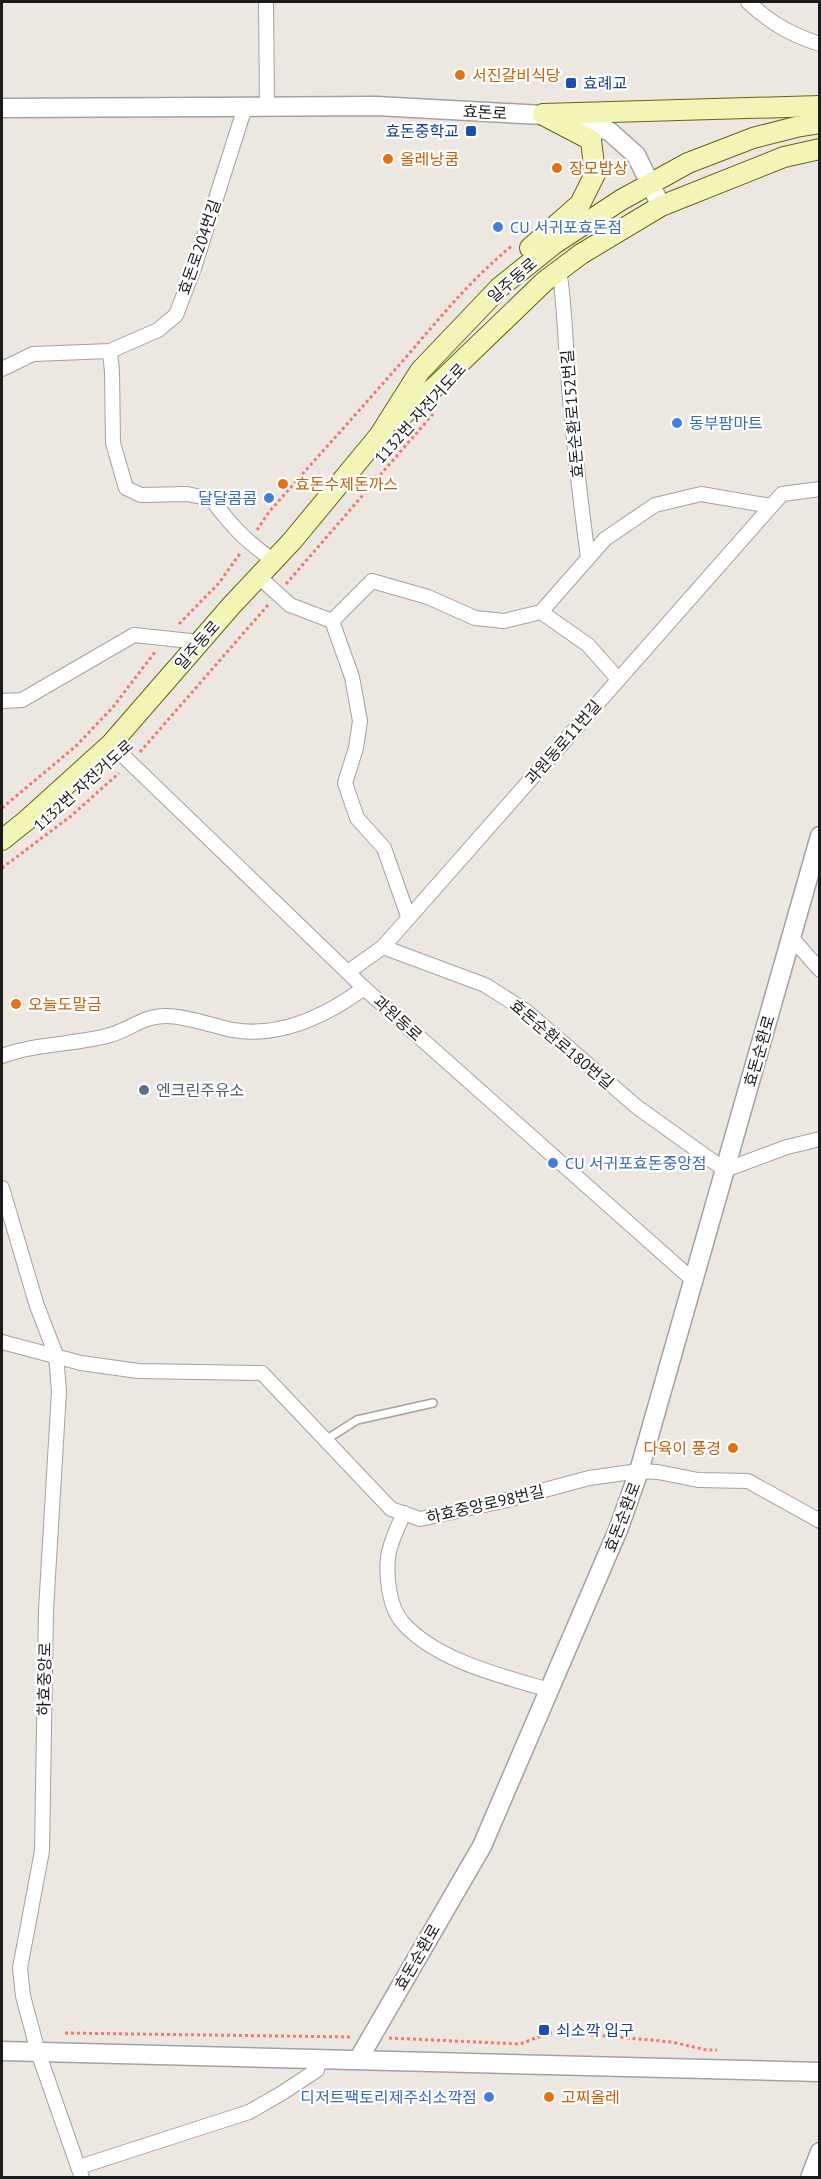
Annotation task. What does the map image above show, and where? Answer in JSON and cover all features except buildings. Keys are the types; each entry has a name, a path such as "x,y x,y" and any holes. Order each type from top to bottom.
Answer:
{"main road":[{"path":"543,114 819,106"},
{"path":"420,371 454,318 476,294 580,204 595,174 591,140 543,114"},
{"name":"일주동로","path":"2,840 111,744 258,576 292,541 379,436 420,371 500,287 554,244 651,182 688,163 753,138 819,123"},
{"name":"일주동로","path":"379,436 438,384 545,281 581,254 661,206 784,157 819,149"}],"street":[{"path":"266,2 267,107"},
{"path":"748,2 768,20 796,36 819,44"},
{"name":"효돈로","path":"2,108 376,106 543,114 609,131 636,155 661,206"},
{"name":"효돈로204번길","path":"2,369 33,354 110,351 158,330 176,315 194,268 245,107"},
{"name":"효돈순환로152번길","path":"560,270 565,300 566,346 576,472 588,558"},
{"path":"110,351 113,443 126,488 141,495 187,494 211,499 248,543 273,560"},
{"path":"332,621 372,580 429,597 475,618 504,621 541,612 605,539 655,505 701,494 771,506 782,494 819,489"},
{"name":"과원동로11번길","path":"348,972 382,947 771,506"},
{"path":"258,576 290,605 332,621 352,678 360,721 356,748 345,783 357,818 384,848 408,916"},
{"path":"541,612 588,645 618,680"},
{"path":"2,701 22,700 134,635 200,642"},
{"name":"과원동로","path":"111,744 364,988 694,1281"},
{"name":"효돈순환로","path":"358,2060 482,1846 618,1530 639,1472 819,836"},
{"path":"791,937 819,970"},
{"name":"효돈순환로180번길","path":"382,947 485,985 526,1011 637,1107 725,1170"},
{"path":"2,1056 51,1044 110,1035 139,1021 166,1016 234,1030 276,1031 312,1018 348,1000 364,988"},
{"path":"725,1170 819,1138"},
{"name":"하효중앙로","path":"2,1188 37,1306 56,1355 59,1391 46,1621 42,1851 20,1968 23,1996 38,2052 81,2172 249,2112 316,2070 319,2059"},
{"name":"하효중앙로98번길","path":"2,1342 56,1355 81,1364 138,1371 262,1373 324,1441 391,1509 420,1519 503,1501 589,1478 658,1472 698,1480 748,1481 819,1521"},
{"path":"404,1514 388,1554 387,1572 392,1601 401,1622 419,1638 440,1651 483,1670 549,1690"},
{"path":"2,2051 819,2072"},
{"path":"810,2178 819,2152"}],"lane":[{"path":"324,1441 357,1420 433,1403"}],"path":[{"name":"1132번 자전거도로","path":"2,868 71,816 130,763 440,407"}],"place":[{"name":"서진갈비식당","path":"460,75"},
{"name":"효례교","path":"571,83"},
{"name":"효돈중학교","path":"471,131"},
{"name":"올레낭쿰","path":"388,159"},
{"name":"장모밥상","path":"557,168"},
{"name":"CU 서귀포효돈점","path":"498,227"},
{"name":"동부팜마트","path":"677,423"},
{"name":"효돈수제돈까스","path":"283,484"},
{"name":"달달콤콤","path":"269,498"},
{"name":"오늘도말금","path":"16,1004"},
{"name":"엔크린주유소","path":"144,1090"},
{"name":"CU 서귀포효돈중앙점","path":"553,1163"},
{"name":"다육이 풍경","path":"733,1448"},
{"name":"쇠소깍 입구","path":"544,2030"},
{"name":"디저트팩토리제주쇠소깍점","path":"489,2097"},
{"name":"고찌올레","path":"549,2097"}]}
